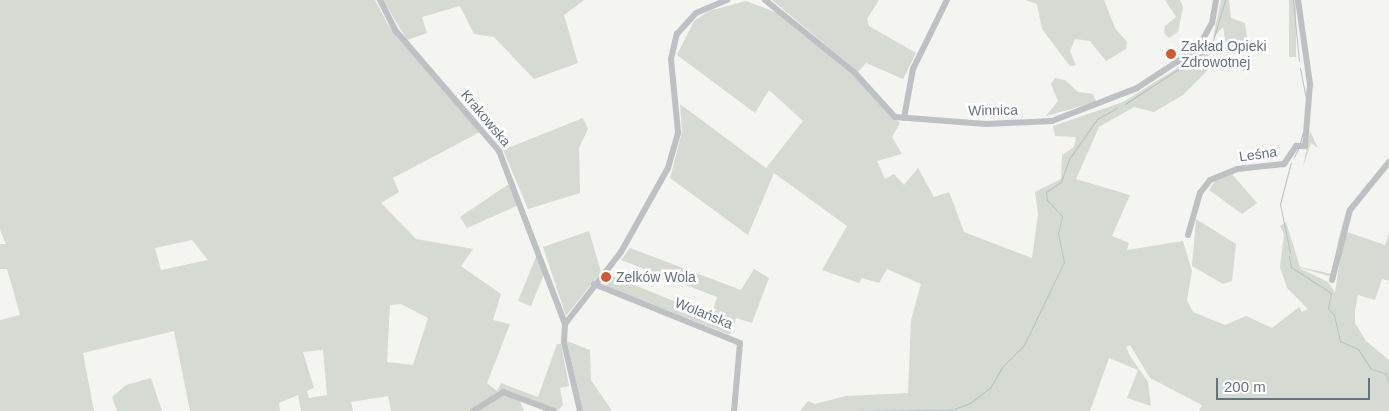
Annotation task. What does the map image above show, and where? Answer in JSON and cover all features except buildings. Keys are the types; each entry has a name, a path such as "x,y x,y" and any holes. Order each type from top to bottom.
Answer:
{"street":[{"name":"Krakowska","path":"380,0 395,30 499,150 565,324 564,342 580,411"},
{"path":"565,324 594,284 621,252 642,220 676,148 671,59 677,34 696,13 728,0"},
{"name":"Winnica","path":"765,0 854,72 886,110 904,118 1008,124 1052,120 1085,111 1138,88 1192,53 1206,36 1216,0"},
{"path":"904,118 913,68 947,0"},
{"name":"Leśna","path":"1188,235 1200,193 1210,180 1237,169 1284,164 1300,146 1308,127 1310,92 1298,0"},
{"path":"1332,280 1350,210 1389,162"},
{"name":"Wolańska","path":"594,284 740,343 734,411"},
{"path":"473,411 503,392 554,411"}],"shaded area":[{"path":"0,0 375,0 387,23 480,132 393,178 399,192 381,203 416,239 473,249 461,266 501,294 493,320 510,324 487,383 497,391 501,383 538,397 557,344 561,344 569,386 560,388 563,405 557,411 502,391 471,411 391,411 388,396 351,402 353,411 301,411 298,395 279,403 280,411 190,411 174,331 83,353 94,411 0,411 0,320 20,315 7,269 0,269 0,244 6,244 0,230","holes":["192,240 208,260 161,270 155,248","401,304 428,318 413,365 387,362 390,305","323,350 327,395 309,398 307,391 314,388 303,352"]},
{"path":"383,0 584,0 564,15 578,63 534,79 494,37 474,34 460,6 422,17 427,33 407,40"},
{"path":"772,0 879,0 867,19 869,26 916,53 903,79 866,63 858,72"},
{"path":"1025,0 1104,0 1115,28 1127,42 1126,49 1106,61 1090,41 1075,39 1070,51 1076,65 1070,66 1042,29 1037,4"},
{"path":"1165,0 1180,0 1183,7 1178,32 1169,38 1164,33 1165,26 1176,17"},
{"path":"1221,0 1229,0 1231,18 1245,23 1247,40 1241,49 1227,53 1223,27 1213,38"},
{"path":"1289,0 1296,0 1296,57 1289,57"},
{"path":"746,1 783,15 848,69 900,123 892,137 902,154 877,161 885,179 894,174 904,185 918,168 934,197 949,192 964,232 1032,258 1038,214 1035,192 1061,179 1062,155 1074,147 1076,137 1055,136 1053,126 1123,102 1208,49 1209,69 1183,95 1154,112 1134,107 1099,127 1076,179 1130,195 1112,236 1129,243 1127,250 1183,241 1192,271 1187,300 1193,312 1225,325 1246,316 1272,328 1299,307 1302,312 1308,309 1287,288 1280,267 1284,234 1280,226 1286,222 1300,267 1332,274 1347,208 1349,210 1332,277 1297,267 1328,282 1335,293 1344,231 1385,245 1389,234 1389,281 1382,279 1375,300 1358,295 1355,323 1366,341 1389,360 1389,411 1199,411 1202,405 1150,378 1130,345 1126,347 1130,356 1148,382 1151,406 1127,398 1138,370 1109,358 1090,411 800,411 808,401 815,404 846,396 908,393 911,320 921,284 887,269 879,283 862,278 859,283 822,270 847,226 774,173 748,235 670,178 682,132 680,104 766,168 803,121 769,90 755,113 677,55 694,21 709,11"},
{"path":"1055,78 1065,80 1078,92 1093,94 1096,102 1046,116 1058,101 1051,84"},
{"path":"583,118 588,129 579,148 580,193 528,209 503,150"},
{"path":"1310,131 1318,148 1311,143 1303,167"},
{"path":"1232,174 1257,203 1242,214 1209,190 1215,181"},
{"path":"512,182 521,204 467,228 460,217"},
{"path":"1196,219 1236,244 1232,281 1223,284 1192,266"},
{"path":"589,231 601,272 566,316 543,247"},
{"path":"630,248 741,290 754,269 769,278 752,323 736,318 730,335 608,287 604,282 612,276 711,316 717,297 621,260"},
{"path":"538,252 545,272 531,306 518,301"},
{"path":"567,341 590,350 591,380 612,411 583,411"},
{"path":"151,378 162,411 117,411 112,397 126,385"},
{"path":"502,393 519,399 524,411 475,411"}],"waterway":[{"path":"1212,44 1225,0"},
{"path":"1293,0 1299,61"},
{"path":"1125,104 1209,49"},
{"path":"1300,68 1306,98"},
{"path":"852,411 951,410 970,403 990,388 1002,367 1024,345 1064,262 1058,234 1062,216 1047,200 1046,192 1061,182 1069,159 1097,119 1117,108"},
{"path":"1300,143 1303,132"},
{"path":"1294,157 1298,149"},
{"path":"1290,253 1280,204 1291,162"},
{"path":"1289,256 1291,267 1331,293 1328,308 1334,315 1340,341 1358,349 1371,369 1385,373 1389,383"}],"place":[{"name":"Zakład Opieki Zdrowotnej","path":"1171,54"},
{"name":"Zelków Wola","path":"606,277"}]}
